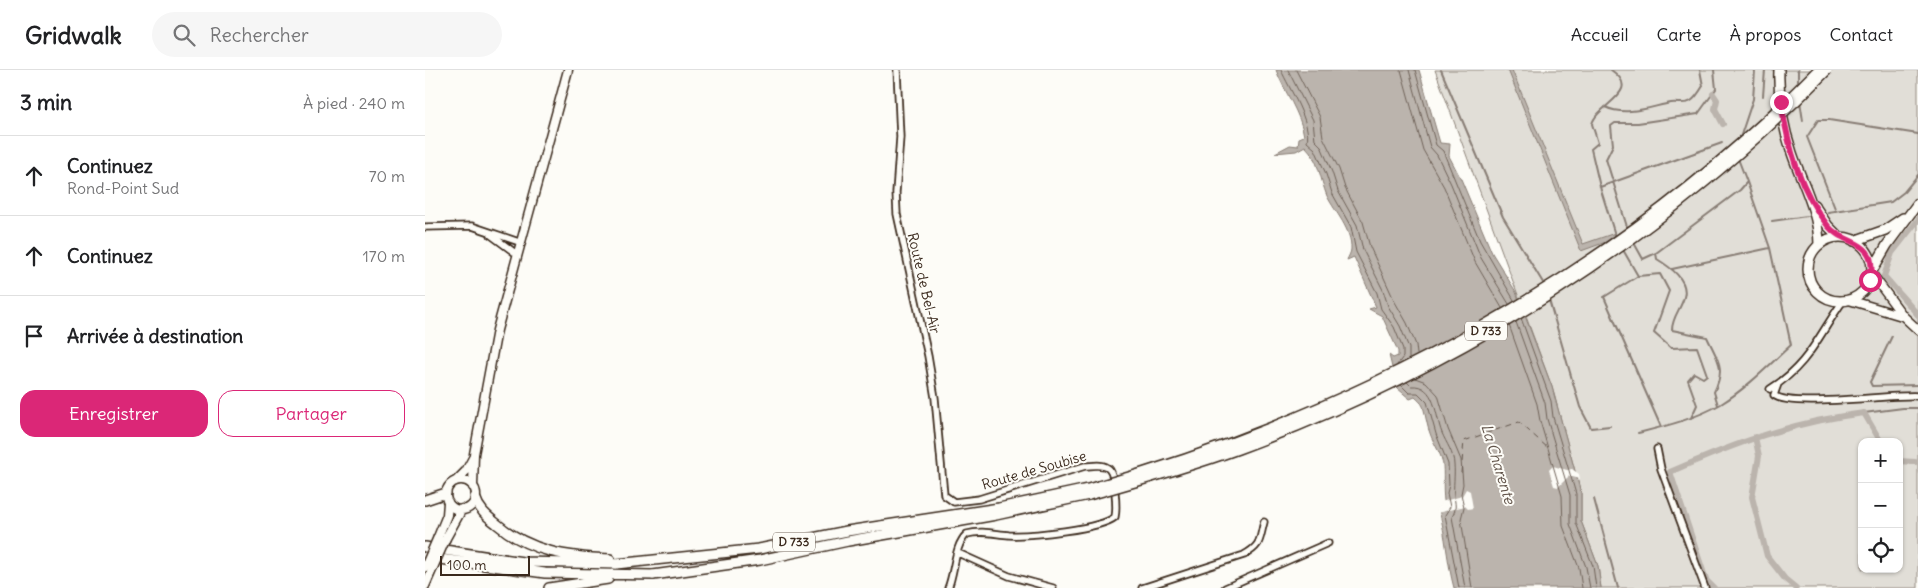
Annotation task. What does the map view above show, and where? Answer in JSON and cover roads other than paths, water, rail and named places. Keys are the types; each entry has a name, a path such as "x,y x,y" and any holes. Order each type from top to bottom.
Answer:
{"main road":[{"path":"568,70 492,355 475,454 473,487 475,498 483,512 507,533 523,543 567,556 611,559 616,564"},
{"path":"1779,70 1781,102 1791,152 1810,199 1819,232 1819,245 1809,260 1810,281 1815,290 1823,297 1903,316"},
{"name":"D 733","path":"425,548 523,562 616,564 759,550 847,531 1088,492 1172,464 1275,427 1381,380 1466,335 1577,268 1663,206 1754,131 1818,70"},
{"name":"D 733","path":"425,557 545,573 653,575 760,560 848,541 996,515 1088,492 1238,449 1311,419 1411,372 1502,322 1611,252 1689,196 1778,118 1827,70"},
{"path":"1810,199 1828,226 1839,237"},
{"path":"1846,301 1866,289 1887,245 1918,203"},
{"path":"1819,245 1839,237 1854,240 1885,230 1908,215"},
{"path":"1854,240 1868,253 1872,273 1903,316 1918,330"},
{"path":"442,538 447,515 447,498 450,485 466,471 475,454"},
{"path":"455,481 465,481 473,487"},
{"path":"425,500 447,498"},
{"path":"447,498 456,508 462,509 471,506 475,498"},
{"path":"425,586 429,568 442,538 462,509"},
{"path":"549,588 576,582 653,575"}],"street":[{"name":"Route de Bel-Air","path":"897,70 900,138 896,185 897,214 928,356 935,398 942,490 947,499"},
{"path":"425,227 472,226 522,243"},
{"path":"486,231 518,255"},
{"path":"1770,389 1786,379 1815,347 1846,301"},
{"path":"1778,384 1774,395 1780,400 1803,401 1899,395 1918,396"},
{"path":"1657,449 1661,469 1705,588"},
{"name":"Route de Soubise","path":"947,499 954,502 979,499 1085,466 1101,465 1108,468 1111,474 1117,509 1115,517 1109,522 1078,528 1021,535 970,533 962,540 955,572 948,588"},
{"path":"1142,588 1236,558 1254,549 1261,541 1264,522"},
{"path":"1225,588 1328,543"},
{"path":"958,553 1002,573 1036,585 1053,588"}],"water":[{"name":"La Charente","path":"1276,70 1419,70 1440,143 1450,144 1449,156 1461,179 1492,253 1516,292 1552,387 1581,493 1581,521 1598,566 1601,588 1454,588 1439,510 1445,507 1441,458 1430,433 1422,405 1415,397 1410,399 1397,388 1389,355 1393,358 1398,356 1398,351 1382,316 1369,309 1376,307 1354,257 1347,260 1351,249 1349,235 1327,196 1319,170 1310,151 1305,146 1296,151 1275,153 1290,145 1298,146 1299,138 1304,136 1296,111"},
{"path":"1508,70 1512,70 1583,244 1615,233 1617,238 1581,251"}],"waterway":[{"path":"1441,70 1503,217 1545,286"},
{"path":"1600,187 1591,149 1598,143 1592,124 1602,110 1621,91 1623,85 1620,78 1611,70"},
{"path":"1605,107 1613,110 1630,111 1671,103 1689,102 1693,100 1703,86 1700,70"},
{"path":"1628,230 1606,159 1613,145 1611,126 1615,123 1638,123 1698,114 1716,89 1714,70"},
{"path":"1740,138 1753,99 1755,70"},
{"path":"1763,96 1765,70"},
{"path":"1798,70 1798,84"},
{"path":"1713,94 1717,100 1715,109 1723,124"},
{"path":"1800,101 1803,121"},
{"path":"1836,211 1807,137 1818,120 1829,120 1918,134"},
{"path":"1615,235 1600,187 1722,143"},
{"path":"1737,156 1747,182"},
{"path":"1828,212 1891,202 1904,192 1918,175"},
{"path":"1638,433 1691,418 1721,404 1749,384 1791,345 1770,248 1747,182 1740,190 1656,253 1657,259 1673,270 1684,285 1684,297 1673,321 1672,330 1707,337 1717,358 1720,376 1714,392 1718,405"},
{"path":"1772,221 1807,216"},
{"path":"1918,220 1892,253 1884,276 1918,315"},
{"path":"1633,241 1643,259 1656,253"},
{"path":"1622,248 1638,276"},
{"path":"1672,269 1770,248"},
{"path":"1661,427 1604,297 1638,276 1660,274 1669,291 1654,333 1671,348 1697,347 1707,375 1703,378 1694,373 1688,380 1697,405 1691,418"},
{"path":"1549,300 1580,407 1591,428 1610,426"},
{"path":"1892,336 1870,382 1872,386 1918,385"},
{"path":"1864,413 1918,408"},
{"path":"1714,588 1706,580 1670,472 1764,435 1837,417 1864,413 1879,438"},
{"path":"1755,437 1759,456 1752,497 1767,556 1785,579 1796,588"},
{"path":"1903,461 1915,462"},
{"path":"1594,499 1618,588"}]}
